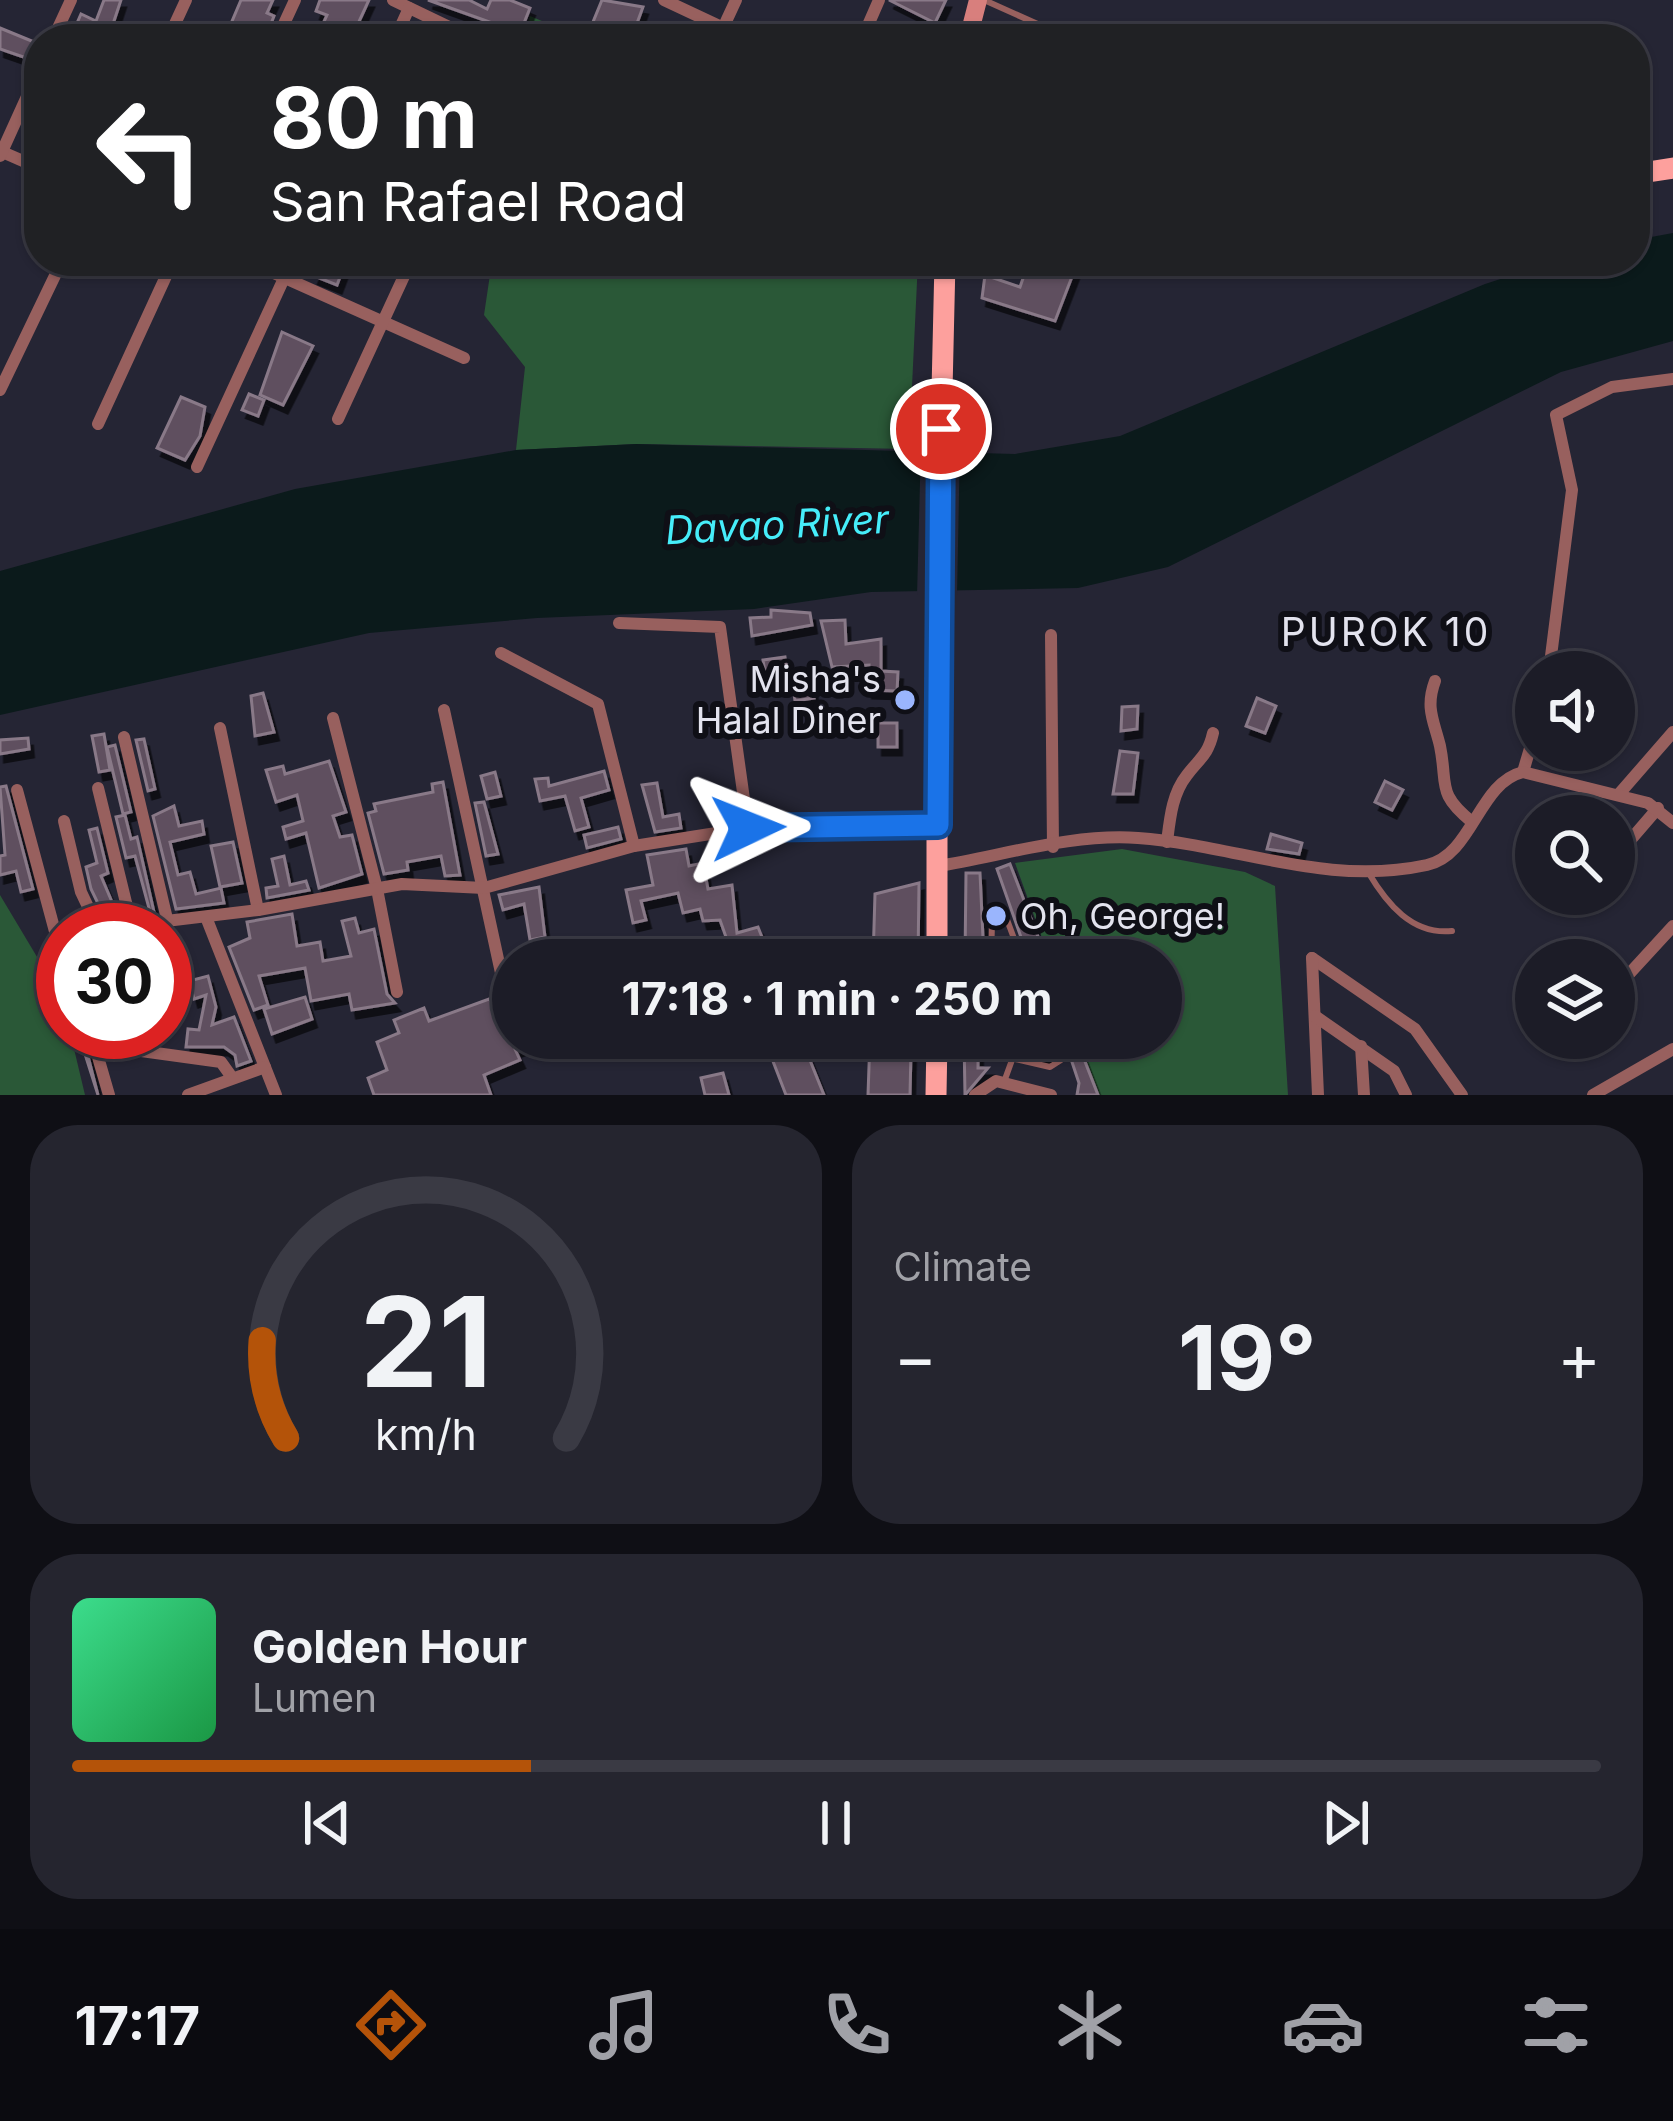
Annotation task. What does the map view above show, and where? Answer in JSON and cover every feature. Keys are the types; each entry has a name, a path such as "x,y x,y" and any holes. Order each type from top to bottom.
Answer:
{"main road":[{"path":"937,939 937,607 945,276"},
{"path":"936,1095 937,1059"}],"street":[{"path":"393,0 443,24"},
{"path":"664,0 715,24"},
{"path":"402,24 409,8"},
{"path":"1,153 24,103"},
{"path":"0,390 55,276"},
{"path":"98,424 166,276"},
{"path":"280,276 464,358"},
{"path":"338,419 403,276"},
{"path":"197,467 284,278"},
{"path":"1552,651 1572,490 1556,416 1612,387 1673,379"},
{"path":"619,623 720,627 748,828"},
{"path":"1051,635 1053,848"},
{"path":"501,653 598,704 634,846"},
{"path":"1435,681 1428,707 1440,746 1442,785 1472,822"},
{"path":"444,710 494,939"},
{"path":"333,718 377,889 397,992"},
{"path":"220,728 258,910"},
{"path":"1619,794 1673,732"},
{"path":"1167,842 1172,806 1186,776 1208,755 1213,733"},
{"path":"124,737 163,903"},
{"path":"938,866 1127,837 1311,871 1368,872 1438,862 1502,783 1523,772 1619,794 1658,808 1673,823"},
{"path":"98,788 126,903"},
{"path":"17,790 47,903"},
{"path":"1635,835 1658,808"},
{"path":"64,821 85,903"},
{"path":"192,918 402,884 484,888 634,846 748,828 938,825"},
{"path":"206,917 276,1095"},
{"path":"1635,967 1673,926"},
{"path":"1318,1095 1312,958 1415,1029 1462,1095"},
{"path":"1315,1016 1394,1071 1406,1095"},
{"path":"109,1095 98,1058 105,1046 221,1062 231,1076"},
{"path":"1361,1046 1364,1095"},
{"path":"1593,1095 1673,1049"},
{"path":"188,1095 265,1067"},
{"path":"975,1095 988,1084 1004,1082 1051,1095"}],"lane":[{"path":"981,0 1036,24"},
{"path":"1368,872 1401,915 1423,929 1452,932"},
{"path":"992,939 992,923 999,913 1006,916 1014,939"},
{"path":"1004,1082 1015,1060 1058,1064 1058,1059"}],"green space":[{"path":"490,276 917,276 909,449 636,444 516,450 525,367 484,315"},
{"path":"1122,849 1245,872 1275,886 1288,1095 1099,1095 1086,1059 1182,1059 1182,939 1042,939 1015,863"},
{"path":"0,895 36,955 36,1059 76,1059 85,1095 0,1095"}],"water":[{"name":"Davao River","path":"1673,233 1673,341 1561,372 1168,567 1078,588 871,592 754,609 537,618 369,633 0,715 0,571 295,489 516,450 636,444 1015,454 1120,436 1510,276 1650,276 1650,237"}],"pier":[{"path":"921,444 960,445 957,596 917,596"}],"building":[{"path":"104,0 121,0 113,24 77,24 81,14 96,21"},
{"path":"241,0 273,0 267,13 274,16 271,24 231,24"},
{"path":"320,0 369,0 358,24 323,24 327,15 316,11"},
{"path":"428,0 469,0 487,9 491,0 510,0 530,8 524,24 495,24"},
{"path":"602,0 643,7 637,24 593,22"},
{"path":"889,0 946,0 935,23"},
{"path":"0,28 24,38 24,57 0,49"},
{"path":"314,276 340,276 337,285"},
{"path":"985,276 1020,287 1024,276 1072,276 1055,321 982,298"},
{"path":"282,332 313,346 283,405 260,395"},
{"path":"249,394 264,400 258,416 242,410"},
{"path":"181,397 205,407 200,436 185,460 157,448"},
{"path":"771,610 810,613 812,625 752,636 750,618 771,617"},
{"path":"845,620 846,644 881,639 881,671 898,672 897,691 868,690 869,665 832,667 821,621"},
{"path":"785,657 788,676 766,679 763,660"},
{"path":"810,674 814,698 795,701 792,676"},
{"path":"263,693 274,732 255,736 251,696"},
{"path":"1257,698 1276,706 1265,733 1246,726"},
{"path":"1138,706 1137,729 1121,731 1122,707"},
{"path":"878,723 897,723 897,747 878,747"},
{"path":"104,734 110,770 99,772 92,736"},
{"path":"28,738 29,749 0,754 0,740"},
{"path":"144,739 155,789 148,791 136,740"},
{"path":"115,745 131,812 123,814 107,747"},
{"path":"1120,751 1138,753 1133,794 1113,794"},
{"path":"329,761 346,812 333,816 340,837 352,835 362,874 319,888 306,833 286,839 283,827 303,821 297,795 276,802 266,770 283,766 285,774"},
{"path":"604,771 609,790 581,798 589,827 575,831 565,796 540,801 535,779 548,778 549,786"},
{"path":"495,772 501,796 487,799 481,776"},
{"path":"1385,781 1403,790 1392,810 1375,802"},
{"path":"443,782 460,875 445,876 441,856 407,862 408,870 384,874 368,813 376,811 374,804 433,792 432,784"},
{"path":"657,783 663,817 679,814 681,828 655,832 642,785"},
{"path":"6,786 33,889 21,892 16,871 0,875 0,856 5,855 0,787"},
{"path":"484,802 498,854 486,856 475,803"},
{"path":"174,806 179,826 202,821 204,834 170,842 178,875 190,872 196,894 221,888 224,903 192,907 192,903 175,903 153,816"},
{"path":"125,815 131,839 137,837 152,903 148,903 135,856 126,858 116,817"},
{"path":"618,827 621,839 587,848 584,835"},
{"path":"97,828 108,873 101,876 112,903 98,903 91,889 86,867 97,863 89,830"},
{"path":"1271,834 1302,843 1299,854 1267,849"},
{"path":"233,842 242,883 220,887 211,846"},
{"path":"686,849 689,866 703,863 708,889 732,885 737,933 758,927 763,939 727,939 720,920 703,921 700,909 683,913 678,893 641,901 646,920 633,923 626,890 653,885 647,855"},
{"path":"284,856 290,885 306,881 309,890 267,898 266,888 278,886 272,859"},
{"path":"1010,864 1039,939 1022,939 997,869"},
{"path":"966,873 980,873 983,939 965,939"},
{"path":"919,883 918,939 874,939 875,894"},
{"path":"539,887 545,937 530,939 524,904 503,910 499,895"},
{"path":"292,914 297,946 320,942 323,961 351,956 342,921 355,918 359,933 374,929 387,994 395,1003 352,1010 349,994 311,1001 305,968 259,976 268,1005 254,1010 229,947 250,938 247,922"},
{"path":"208,976 216,1007 212,1025 234,1017 251,1061 237,1066 235,1055 224,1047 192,1047 192,1029 199,1030 206,995 194,999 192,980"},
{"path":"305,997 312,1019 272,1034 264,1009"},
{"path":"489,999 492,1059 520,1060 484,1075 491,1095 374,1095 368,1078 387,1070 377,1042 399,1033 394,1020 424,1008 429,1021"},
{"path":"772,1059 809,1059 824,1095 786,1095"},
{"path":"869,1059 911,1059 910,1095 868,1095"},
{"path":"964,1059 978,1059 978,1068 988,1068 965,1095"},
{"path":"1071,1059 1084,1059 1098,1095 1077,1095 1079,1083"},
{"path":"723,1073 729,1095 705,1095 701,1078"}],"place":[{"name":"Misha's Halal Diner","path":"905,700"},
{"name":"Oh, George!","path":"996,916"}],"district":[{"name":"PUROK 10","path":"1386,631"}],"route":[{"path":"748,828 938,825 941,429"}]}
